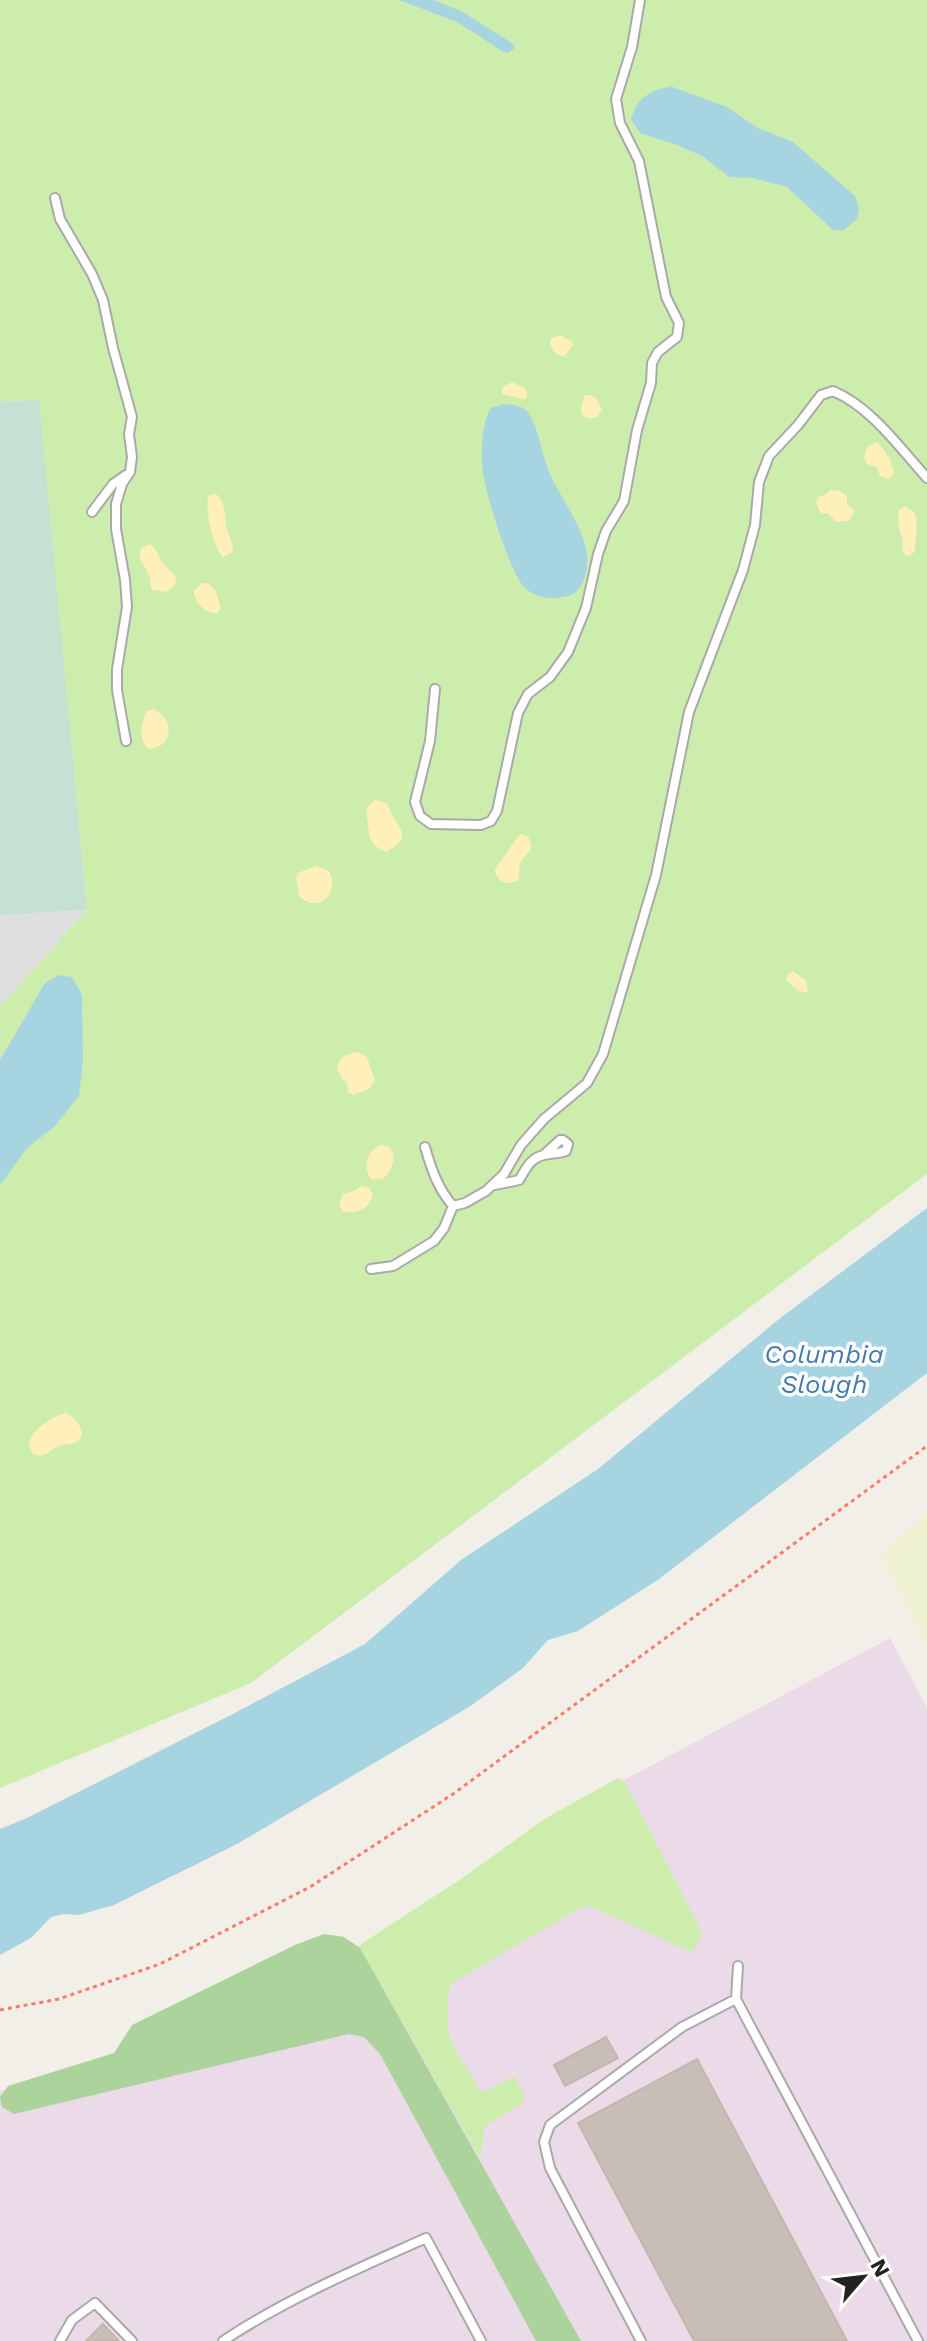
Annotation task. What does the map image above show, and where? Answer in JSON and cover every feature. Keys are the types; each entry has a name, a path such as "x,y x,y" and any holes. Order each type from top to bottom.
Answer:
{"lane":[{"path":"435,689 430,741 415,802 420,816 431,824 481,825 491,821 497,811 518,713 528,694 550,677 568,652 586,608 606,531 624,501 637,430 651,383 652,363 658,352 677,337 679,323 666,297 639,161 620,123 616,99 632,47 640,0"},
{"path":"55,198 60,219 92,274 103,300 132,417 130,472 122,484 116,504 116,529 127,607 117,669 117,690 126,741"},
{"path":"453,1206 465,1203 504,1174 521,1145 544,1119 587,1083 603,1054 656,875 689,712 743,570 755,525 759,482 769,456 821,395 833,391 843,395 874,420 927,478"},
{"path":"92,512 113,484 130,472"},
{"path":"425,1147 439,1186 453,1206"},
{"path":"491,1186 519,1180 526,1167 545,1154"},
{"path":"371,1269 393,1266 434,1241 444,1228 453,1206"},
{"path":"738,1966 736,1999 918,2341"},
{"path":"641,2341 550,2168 544,2142 550,2125 682,2027 736,1999"},
{"path":"223,2341 265,2314 426,2238 481,2341"},
{"path":"60,2341 72,2320 95,2303 132,2341"}],"path":[{"path":"0,2010 59,1999 160,1964 310,1887 453,1794 927,1446"}],"shaded area":[{"path":"87,910 0,1006 0,915"},
{"path":"890,1638 927,1708 927,2341 0,2341 0,2091 102,2060 243,2005 363,1944 628,1778"}],"green space":[{"path":"0,0 927,0 927,1174 251,1683 0,1788 0,1006 87,910 38,400 0,401"},
{"path":"39,400 87,910 0,915 0,401"},
{"path":"927,1513 927,1649 882,1554"},
{"path":"618,1778 625,1782 701,1935 694,1949 689,1951 589,1906 582,1907 452,1983 448,1992 448,2030 452,2044 482,2093 514,2076 524,2095 523,2103 485,2126 480,2158 360,1948 361,1944 467,1875 544,1819"},
{"path":"324,1934 344,1937 360,1948 581,2341 536,2341 380,2054 364,2037 349,2034 14,2114 2,2107 0,2097 8,2086 114,2053 132,2025 295,1945"}],"sand":[{"path":"561,335 573,345 564,357 556,354 550,344 551,338"},
{"path":"512,382 526,389 527,397 502,394 502,388"},
{"path":"584,396 597,399 602,410 591,419 583,416 581,410"},
{"path":"876,442 892,466 894,474 889,479 880,476 877,467 867,464 864,457 867,447"},
{"path":"830,490 847,496 847,504 854,510 848,521 836,522 828,513 821,513 816,503 818,497"},
{"path":"215,493 223,504 233,548 233,552 223,557 212,536 208,511 208,496"},
{"path":"905,506 914,512 917,523 915,551 907,556 902,550 898,511"},
{"path":"150,544 177,580 166,592 152,590 141,561 141,548"},
{"path":"202,583 208,583 215,590 221,608 217,613 205,610 196,600 194,591"},
{"path":"154,709 165,719 169,732 163,743 148,749 143,740 142,725 147,711"},
{"path":"375,800 387,803 402,835 399,843 386,852 372,842 370,835 367,811"},
{"path":"520,834 528,836 530,850 521,862 518,880 503,882 497,877 495,869"},
{"path":"316,866 329,871 332,886 326,898 314,903 299,896 296,877 300,872"},
{"path":"793,971 806,981 808,992 801,991 786,979"},
{"path":"358,1052 367,1057 375,1081 369,1089 353,1095 348,1092 347,1082 337,1069 344,1056"},
{"path":"381,1145 390,1147 393,1163 384,1178 372,1180 367,1170 367,1160 372,1151"},
{"path":"361,1186 369,1188 373,1194 369,1204 358,1211 342,1211 339,1205 343,1194"},
{"path":"66,1413 74,1418 82,1431 79,1440 42,1455 32,1453 29,1444 34,1433 54,1417"}],"water":[{"path":"399,0 433,0 461,11 512,43 515,48 508,53 502,51 457,22"},
{"path":"670,86 727,107 758,128 793,142 855,196 859,209 857,219 844,230 833,230 787,187 752,178 729,177 702,156 640,133 631,119 637,105 650,93"},
{"path":"504,404 521,407 530,415 549,472 584,541 587,569 580,587 569,596 542,597 524,587 499,533 485,484 482,449 488,414 491,408"},
{"path":"59,975 72,977 82,995 83,1061 79,1096 54,1127 27,1148 0,1185 0,1060 45,983"},
{"name":"Columbia Slough","path":"927,1208 927,1373 659,1579 578,1631 548,1640 523,1668 469,1707 237,1844 114,1905 79,1915 51,1917 31,1938 0,1955 0,1829 229,1716 365,1644 461,1560 598,1469 779,1319"}],"building":[{"path":"606,2037 618,2058 565,2086 554,2065"},
{"path":"697,2059 847,2341 694,2341 578,2123"},
{"path":"103,2324 119,2341 86,2341"}]}
